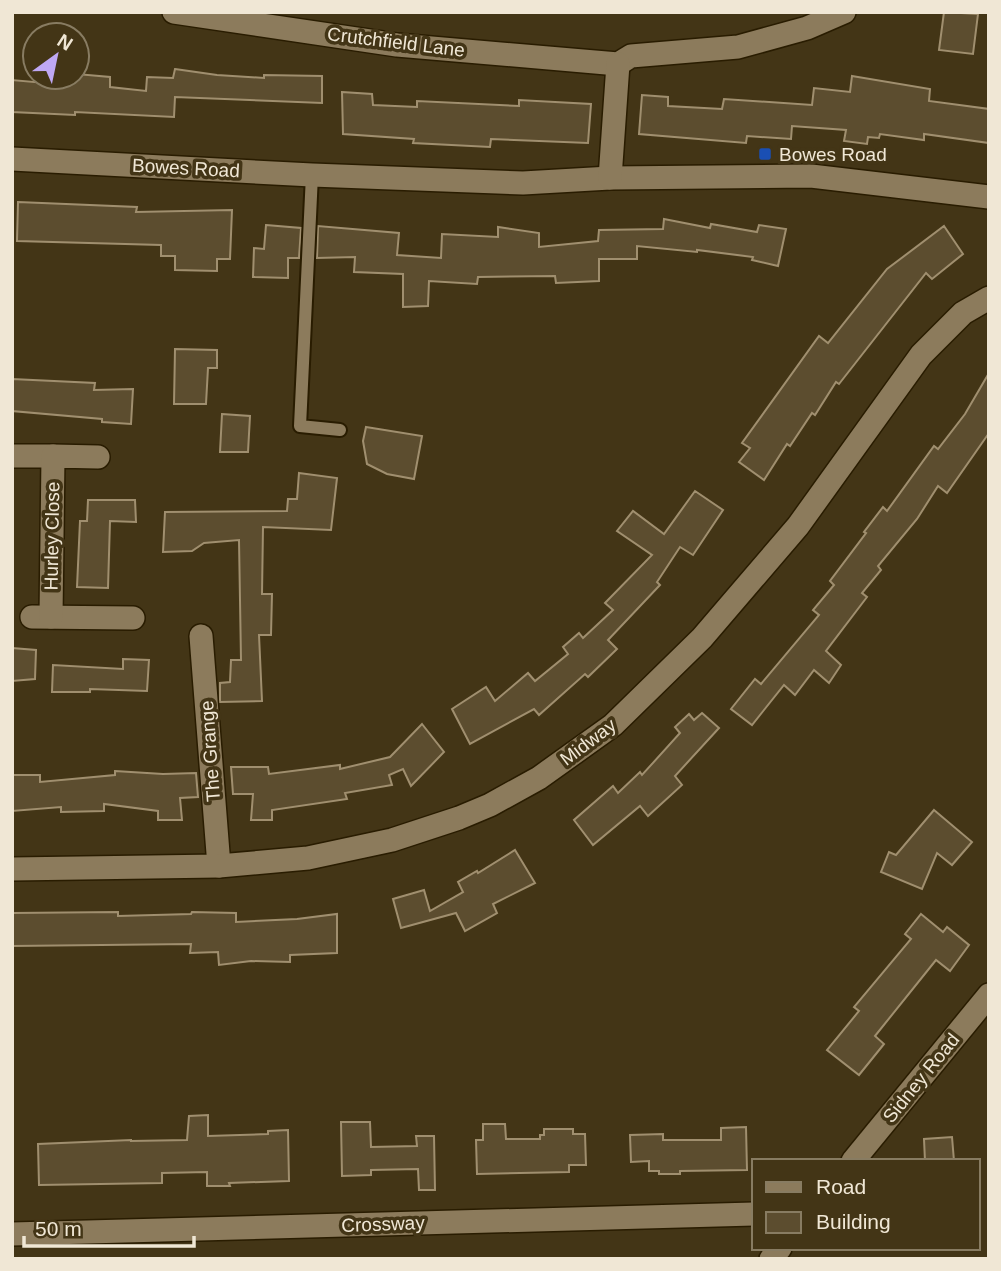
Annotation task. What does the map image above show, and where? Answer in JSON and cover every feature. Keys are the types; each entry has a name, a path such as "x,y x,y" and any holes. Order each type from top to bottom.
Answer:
{"street":[{"name":"Crutchfield Lane","path":"174,12 397,45 618,64 631,56 738,47 807,28 844,12"},
{"path":"610,178 618,64"},
{"name":"Bowes Road","path":"12,159 523,183 610,178 811,176 989,197"},
{"name":"Midway","path":"12,869 219,866 308,858 392,840 459,818 490,805 539,778 613,725 702,638 798,526 921,355 962,313 989,298"},
{"name":"Hurley Close","path":"12,456 98,457"},
{"name":"Hurley Close","path":"53,456 41,617 133,618"},
{"name":"The Grange","path":"201,636 219,866"},
{"name":"Sidney Road","path":"855,1159 989,995"},
{"name":"Crossway","path":"12,1234 752,1213"}],"lane":[{"path":"312,175 300,426 341,430"}],"building":[{"path":"944,12 978,14 973,54 939,50"},
{"path":"175,69 264,78 264,75 322,76 322,103 175,97 174,117 12,112 12,80 21,81 21,91 91,91 91,75 110,77 110,87 146,91 147,77 173,78"},
{"path":"852,76 930,89 929,101 989,109 989,143 924,134 924,140 880,134 879,138 868,137 867,144 844,141 846,130 792,126 791,139 747,136 746,143 639,134 642,95 668,97 668,106 722,109 724,99 812,105 814,88 850,92"},
{"path":"342,92 372,94 373,105 417,107 417,101 519,106 519,100 591,104 588,143 491,139 490,147 413,143 414,139 343,134"},
{"path":"18,202 137,207 136,212 232,210 230,259 217,259 217,271 175,270 175,256 161,256 161,245 17,241"},
{"path":"664,219 710,228 711,224 757,232 759,225 786,229 778,266 752,260 753,257 637,246 637,259 599,259 599,281 556,283 555,276 478,277 477,284 429,281 428,306 403,307 403,274 354,272 355,257 317,258 318,226 399,233 397,255 441,258 442,234 498,237 498,227 539,233 539,247 598,241 599,230 663,229"},
{"path":"266,225 301,228 299,258 288,258 288,278 253,277 254,248 264,249"},
{"path":"944,226 963,254 932,279 926,273 839,384 836,382 815,415 812,413 790,446 787,444 764,480 739,462 750,448 742,443 819,336 828,343 887,269"},
{"path":"175,349 217,350 217,368 208,368 206,404 174,404"},
{"path":"989,373 989,433 947,493 938,486 917,519 878,566 881,570 862,593 867,597 826,651 841,665 829,683 814,670 795,695 784,685 752,725 731,709 755,679 761,684 819,615 813,610 834,585 830,581 866,533 864,532 883,507 887,511 934,446 938,449 965,414"},
{"path":"12,379 95,383 94,390 133,389 131,424 12,411"},
{"path":"222,414 250,416 248,452 220,452"},
{"path":"366,427 422,436 414,479 387,474 367,464 363,441"},
{"path":"299,473 337,478 331,530 263,527 262,594 272,594 271,635 259,635 262,701 220,702 220,683 230,682 231,660 241,660 239,540 204,543 192,551 163,552 165,512 287,511 288,499 297,499"},
{"path":"695,491 723,510 693,555 680,547 657,582 660,585 608,640 617,649 588,677 585,674 539,715 534,709 470,744 452,709 486,687 495,701 528,673 535,681 568,654 563,647 579,633 583,638 613,610 605,603 652,555 617,531 633,511 664,534"},
{"path":"88,500 135,500 136,522 110,521 108,588 77,587 80,521 87,521"},
{"path":"12,648 36,650 35,679 12,681"},
{"path":"123,659 149,660 147,691 90,689 90,692 52,692 53,665 123,669"},
{"path":"702,713 719,728 675,776 682,785 648,816 640,806 593,845 574,820 613,786 618,793 640,772 642,775 680,733 675,727 689,714 694,720"},
{"path":"422,724 444,752 411,786 403,769 389,775 392,785 345,793 347,799 272,810 272,820 251,820 253,794 233,794 231,767 268,767 269,774 340,765 340,769 390,757"},
{"path":"115,771 196,773 198,797 180,798 182,820 158,820 158,811 104,804 104,811 61,812 61,807 12,811 12,775 40,775 40,782 115,775"},
{"path":"934,810 972,842 952,865 937,853 922,889 881,872 889,852 896,855"},
{"path":"515,850 535,883 493,904 497,913 465,931 456,913 401,928 393,899 424,890 430,911 463,892 458,882"},
{"path":"118,912 118,916 192,912 236,913 236,922 337,914 337,953 290,955 290,962 251,961 219,965 218,952 190,953 191,944 12,946 12,913"},
{"path":"921,914 943,932 947,927 969,945 950,971 936,960 875,1036 884,1044 859,1075 827,1050 859,1011 854,1007 911,939 905,934"},
{"path":"208,1115 208,1136 268,1134 268,1131 288,1130 289,1181 207,1186 207,1172 162,1173 162,1183 39,1185 38,1144 187,1140 189,1116"},
{"path":"341,1122 370,1122 371,1147 417,1146 416,1136 434,1136 435,1190 419,1190 418,1169 371,1170 371,1175 342,1176"},
{"path":"483,1124 505,1124 506,1139 540,1139 540,1135 544,1135 544,1129 573,1129 573,1134 585,1134 586,1165 569,1165 569,1172 477,1174 476,1140 483,1140"},
{"path":"746,1127 747,1170 659,1174 659,1171 649,1171 649,1161 631,1162 630,1135 663,1134 663,1140 721,1140 721,1128"},
{"path":"952,1137 954,1159 925,1159 924,1139"}],"place":[{"name":"Bowes Road","path":"765,154"}]}
